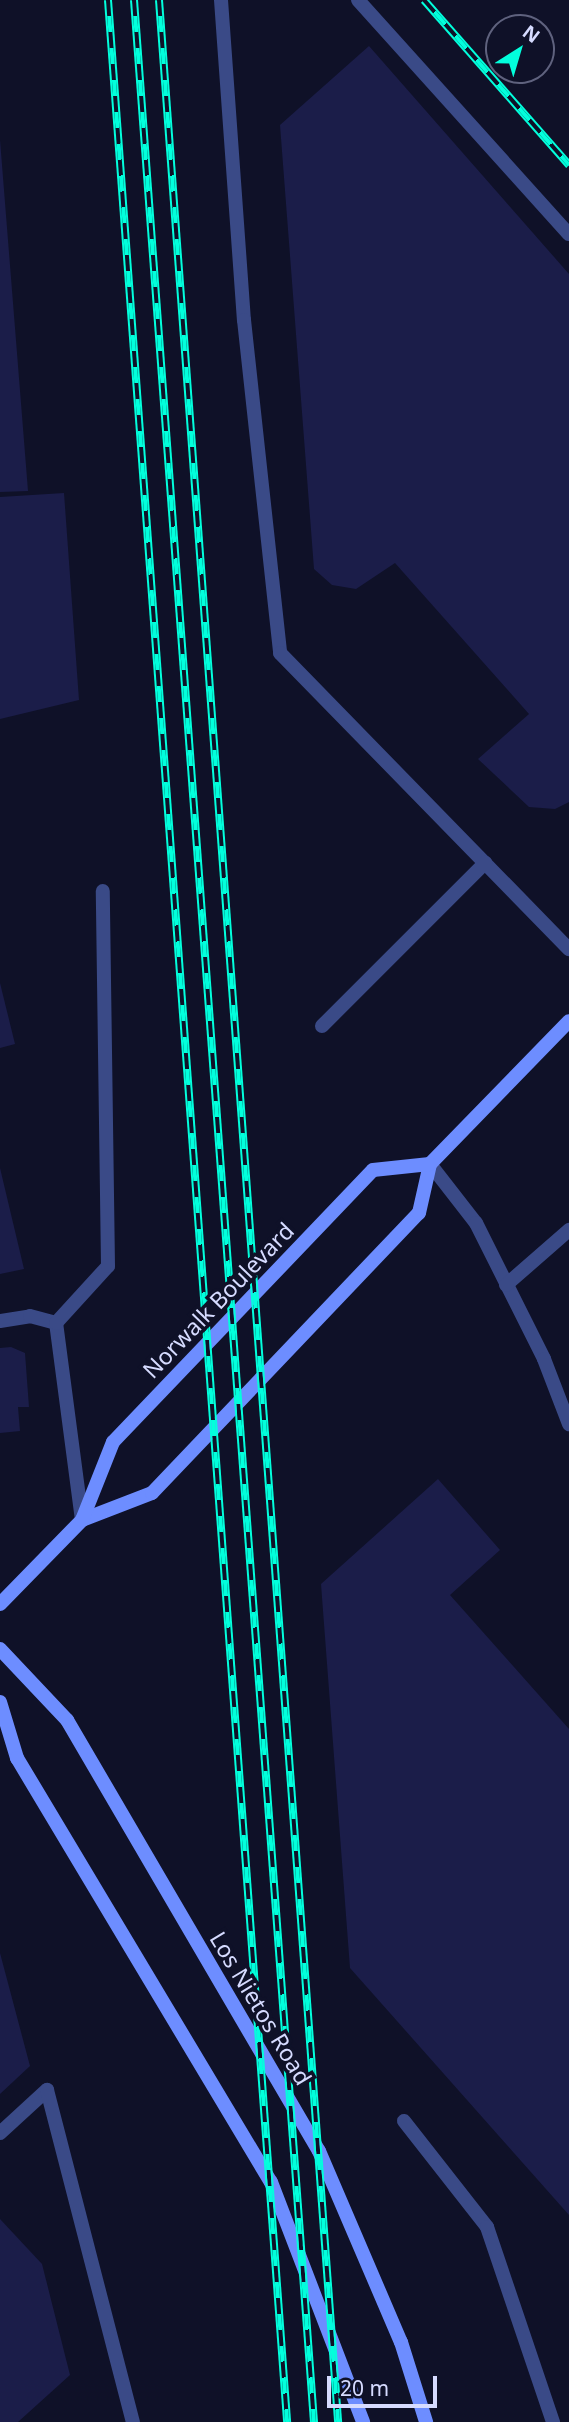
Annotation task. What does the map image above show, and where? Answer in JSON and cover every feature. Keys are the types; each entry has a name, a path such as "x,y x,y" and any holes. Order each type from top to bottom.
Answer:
{"main road":[{"path":"430,1164 569,1021"},
{"name":"Norwalk Boulevard","path":"0,1604 82,1520 113,1442 373,1171 430,1164 419,1213 152,1493 82,1520"},
{"name":"Los Nietos Road","path":"0,1649 67,1720 319,2151 401,2342 426,2422"},
{"path":"0,1702 17,1758 271,2182 363,2422"}],"lane":[{"path":"221,0 244,320 280,653 569,949"},
{"path":"358,0 569,234"},
{"path":"322,1026 485,863"},
{"path":"82,1520 56,1323 108,1266 103,891"},
{"path":"430,1164 475,1223 569,1424"},
{"path":"506,1285 569,1230"},
{"path":"0,1321 30,1315 56,1323"},
{"path":"0,2133 47,2090 133,2422"},
{"path":"404,2121 487,2227 553,2422"}],"building":[{"path":"369,46 569,274 569,802 555,809 529,807 478,759 529,714 395,563 356,589 332,585 314,569 280,125"},
{"path":"0,140 28,491 0,492"},
{"path":"64,493 79,700 0,719 0,497"},
{"path":"0,983 15,1044 0,1048"},
{"path":"0,1168 24,1269 0,1274"},
{"path":"11,1347 25,1353 29,1407 18,1407 20,1431 0,1433 0,1348"},
{"path":"438,1479 500,1550 450,1595 569,1729 569,2215 350,1968 321,1584"},
{"path":"0,1953 30,2066 0,2094"},
{"path":"0,2219 42,2264 70,2375 18,2422 0,2422"}],"railway":[{"path":"108,0 287,2422"},
{"path":"134,0 314,2422"},
{"path":"159,0 338,2422"},
{"path":"424,0 569,165"}]}
